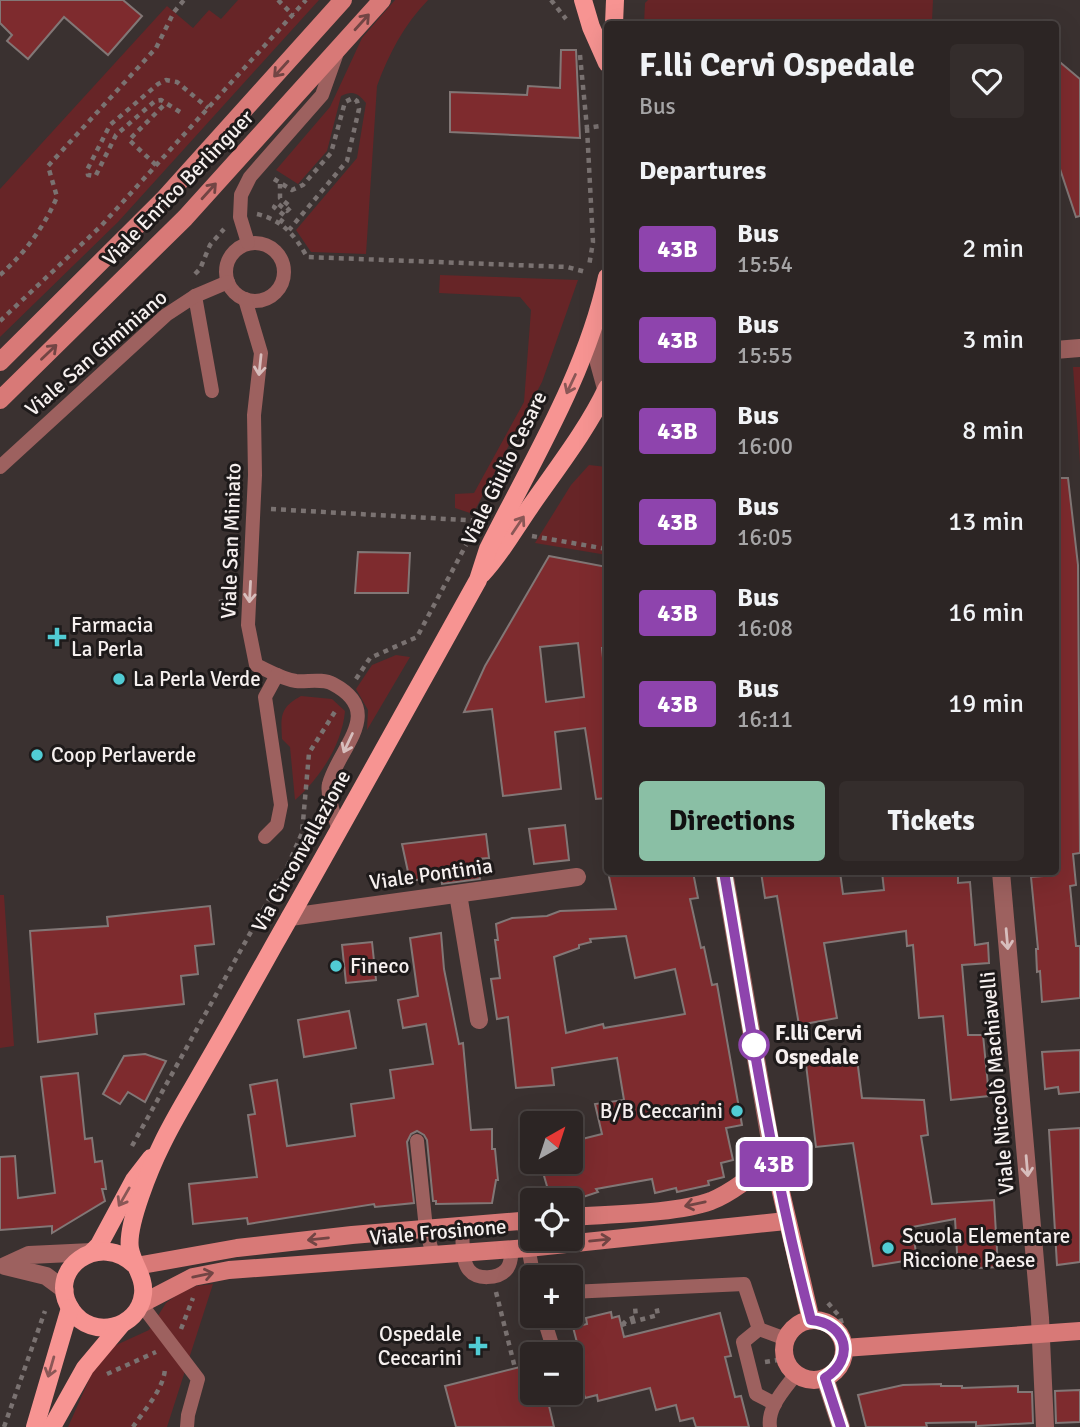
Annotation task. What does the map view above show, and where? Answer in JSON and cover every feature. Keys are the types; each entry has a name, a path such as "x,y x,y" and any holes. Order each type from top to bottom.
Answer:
{"main road":[{"path":"583,0 604,56"},
{"path":"614,21 615,0"},
{"name":"Viale Giulio Cesare","path":"478,580 498,556 509,524 597,320 604,290"},
{"name":"Viale Giulio Cesare","path":"509,524 586,427 604,395"},
{"name":"Via Circonvallazione","path":"141,1304 143,1284 129,1241 133,1217 162,1144 478,580"},
{"name":"Via Circonvallazione","path":"65,1290 69,1270 99,1245 134,1180 162,1144"},
{"path":"92,1252 102,1250 121,1254 136,1266"},
{"path":"65,1290 70,1308 76,1317 92,1327 112,1328 121,1325 133,1317 141,1304"},
{"path":"35,1427 70,1308"},
{"path":"52,1427 85,1368 121,1325"}],"street":[{"name":"Viale Enrico Berlinguer","path":"0,362 163,200 343,0"},
{"name":"Viale Enrico Berlinguer","path":"0,400 185,218 382,0"},
{"path":"597,320 599,363 604,380"},
{"path":"1059,350 1080,348"},
{"path":"725,875 773,1157 811,1320"},
{"name":"Viale Niccolò Machiavelli","path":"1001,875 1041,1333 1045,1427"},
{"name":"Viale Pontinia","path":"290,917 577,877"},
{"path":"458,894 479,1020"},
{"path":"583,1216 677,1208 710,1201 741,1185 773,1157"},
{"name":"Viale Frosinone","path":"136,1266 237,1248 352,1235 520,1222"},
{"name":"Viale Frosinone","path":"583,1242 786,1222"},
{"name":"Viale Frosinone","path":"141,1304 193,1277 229,1270 520,1248"},
{"path":"2,1266 29,1255 92,1252"},
{"path":"2,1266 46,1276 65,1290"},
{"path":"811,1320 830,1324 838,1331 844,1348 839,1367 825,1378 805,1379 796,1374 785,1358 786,1339 796,1326 811,1320"},
{"path":"844,1348 1080,1331"},
{"path":"825,1378 841,1427"}],"lane":[{"path":"248,243 240,217 241,195 250,177 322,95 339,47"},
{"path":"248,243 268,245 276,251 285,268 281,287 268,299 244,299 228,282 227,262 239,247 248,243"},
{"name":"Viale San Giminiano","path":"0,467 166,315 195,296 228,282"},
{"path":"195,296 212,391"},
{"name":"Viale San Miniato","path":"244,299 261,353 254,415 248,625 256,664 277,676"},
{"path":"265,837 277,825 281,805 265,697 277,676 295,681 329,681 347,692 359,710 357,725 328,786 339,831"},
{"name":"Viale Frosinone","path":"417,1141 426,1229"},
{"path":"462,1226 463,1253 469,1270 485,1278 492,1278 506,1270 520,1248"},
{"path":"426,1229 433,1255"},
{"path":"352,1235 352,1262"},
{"path":"583,1291 744,1284 759,1329"},
{"path":"141,1304 198,1379 187,1427"},
{"path":"759,1329 786,1339"},
{"path":"759,1329 743,1342 757,1394 775,1404"},
{"path":"770,1427 769,1420 775,1404 796,1374"}],"path":[{"path":"0,275 33,240 50,215 57,197 48,166 156,48 174,12 184,0"},
{"path":"278,0 293,15"},
{"path":"0,321 78,249 306,0"},
{"path":"551,0 570,25"},
{"path":"579,48 587,128 604,125"},
{"path":"180,112 161,100 155,100 123,127 96,174 88,175 87,170 110,125 166,79 177,82 208,108"},
{"path":"274,179 292,190 303,185 331,153 345,102 353,99 357,101 359,110 347,161 289,230"},
{"path":"156,165 129,140 166,103"},
{"path":"279,223 285,216 274,207 277,203 288,211 291,207 279,198 280,184"},
{"path":"189,278 200,269 210,245 224,231 226,221 256,214 289,230 307,257 567,267 586,272"},
{"path":"253,508 509,524 531,536 604,548"},
{"path":"492,1278 515,1368"},
{"path":"133,1427 165,1374 165,1354 174,1347 195,1292"},
{"path":"636,1317 621,1325 657,1315"},
{"path":"766,1362 785,1358"}],"shaded area":[{"path":"238,0 319,0 118,222 0,337 0,189 167,6 193,28 209,10 221,19"},
{"path":"395,0 428,0 398,40 377,86 366,254 311,252 296,230 357,158 366,103 355,93 341,96 327,151 298,184 276,170 330,107 362,38"},
{"path":"648,0 933,0 932,21 644,21 645,3"},
{"path":"440,275 578,280 542,382 473,514 455,508 455,494 474,493 524,402 531,310 520,297 439,293"},
{"path":"1073,367 1080,367 1080,464"},
{"path":"589,465 604,467 604,554 535,543 571,485"},
{"path":"396,655 410,657 367,730 368,710 356,689 372,665"},
{"path":"301,696 332,699 345,711 339,736 328,760 313,782 295,800 290,747 282,739 282,719 285,709"},
{"path":"0,895 4,895 14,1046 0,1048"},
{"path":"213,1284 167,1427 68,1427 96,1364 114,1346 149,1330 166,1303 178,1294 196,1286"}],"building":[{"path":"0,0 123,0 142,16 108,55 64,17 28,59 7,41 12,35 0,23"},
{"path":"561,50 576,50 580,138 450,132 450,92 527,95 528,86 560,88"},
{"path":"1059,61 1080,79 1080,216 1076,217 1059,166"},
{"path":"1059,478 1068,478 1078,565 1080,853 1073,854 1076,885 1070,886 1076,946 1080,946 1080,998 1042,1002 1040,971 1037,972 1038,949 1031,877 1059,875"},
{"path":"358,552 410,553 408,593 355,593"},
{"path":"549,556 604,566 604,798 596,799 585,728 555,732 561,789 503,796 492,709 464,712 485,666","holes":["578,643 584,697 546,702 540,647"]},
{"path":"565,825 569,860 534,864 529,829"},
{"path":"486,834 489,858 477,859 480,879 442,884 441,876 410,881 402,844"},
{"path":"609,875 694,875 698,898 690,899 712,985 717,984 742,1125 726,1128 733,1160 721,1163 724,1177 708,1181 709,1185 677,1192 676,1188 655,1193 652,1179 596,1189 598,1192 583,1197 583,1188 548,1188 543,1174 583,1174 583,1139 602,1134 595,1104 624,1100 617,1058 552,1068 554,1085 516,1088 508,1017 497,1019 491,979 500,978 495,940 498,940 496,924 512,918 547,916 560,911 616,909","holes":["626,936 635,978 675,969 685,1014 604,1028 603,1024 566,1033 554,957 579,948 579,945 591,942 590,939"]},
{"path":"761,875 840,875 843,894 884,890 882,875 958,875 958,883 970,882 975,945 988,943 989,963 962,965 968,1035 983,1035 989,1096 951,1100 943,1016 919,1018 913,945 907,946 906,931 824,943 837,1018 799,1025 777,896 765,898"},
{"path":"210,906 214,944 195,946 198,974 181,976 184,1004 95,1014 97,1034 38,1042 30,931 108,926 107,917"},
{"path":"441,933 444,969 459,1044 463,1043 471,1130 492,1129 492,1149 495,1149 498,1180 492,1203 436,1204 436,1201 433,1201 427,1140 417,1131 411,1134 407,1142 414,1203 375,1207 374,1204 248,1224 247,1218 193,1224 189,1184 257,1177 248,1115 255,1114 250,1085 277,1080 287,1146 355,1136 351,1104 394,1098 390,1070 433,1064 426,1024 403,1028 398,1000 418,996 410,938"},
{"path":"372,942 376,980 346,983 342,945"},
{"path":"349,1011 356,1048 304,1057 298,1020"},
{"path":"1080,1050 1080,1092 1059,1094 1058,1087 1045,1089 1042,1052"},
{"path":"856,1051 862,1098 924,1100 928,1135 921,1136 932,1204 994,1200 998,1267 958,1269 955,1219 912,1227 917,1259 873,1266 853,1143 816,1147 805,1056"},
{"path":"145,1054 166,1061 145,1102 128,1092 120,1104 103,1094 124,1056"},
{"path":"78,1073 85,1139 92,1138 95,1162 102,1161 105,1201 52,1233 52,1226 0,1230 0,1157 15,1156 18,1198 55,1193 41,1077"},
{"path":"1080,1128 1080,1262 1057,1265 1049,1130"},
{"path":"611,1312 612,1318 619,1316 624,1337 720,1313 731,1356 725,1357 735,1397 741,1396 749,1427 696,1427 693,1418 680,1421 676,1405 656,1410 650,1388 598,1401 597,1395 585,1398 583,1342 577,1342 573,1328 583,1328 583,1325 587,1324 586,1318"},
{"path":"520,1367 520,1405 549,1405 554,1427 456,1427 445,1386"},
{"path":"941,1384 962,1388 1018,1386 1018,1392 1032,1392 1033,1423 976,1426 976,1422 926,1423 927,1427 866,1427 858,1395 903,1385"},
{"path":"1080,1390 1080,1422 1056,1423 1055,1391"}],"bus line":[{"name":"43B","path":"725,875 786,1222 811,1320 830,1324 838,1331 844,1348 839,1367 825,1378 841,1427"}],"place":[{"name":"Farmacia La Perla","path":"57,637"},
{"name":"La Perla Verde","path":"119,679"},
{"name":"Coop Perlaverde","path":"37,755"},
{"name":"Fineco","path":"336,966"},
{"name":"F.lli Cervi Ospedale","path":"754,1045"},
{"name":"B/B Ceccarini","path":"737,1111"},
{"name":"Scuola Elementare Riccione Paese","path":"888,1248"},
{"name":"Ospedale Ceccarini","path":"478,1346"}]}
